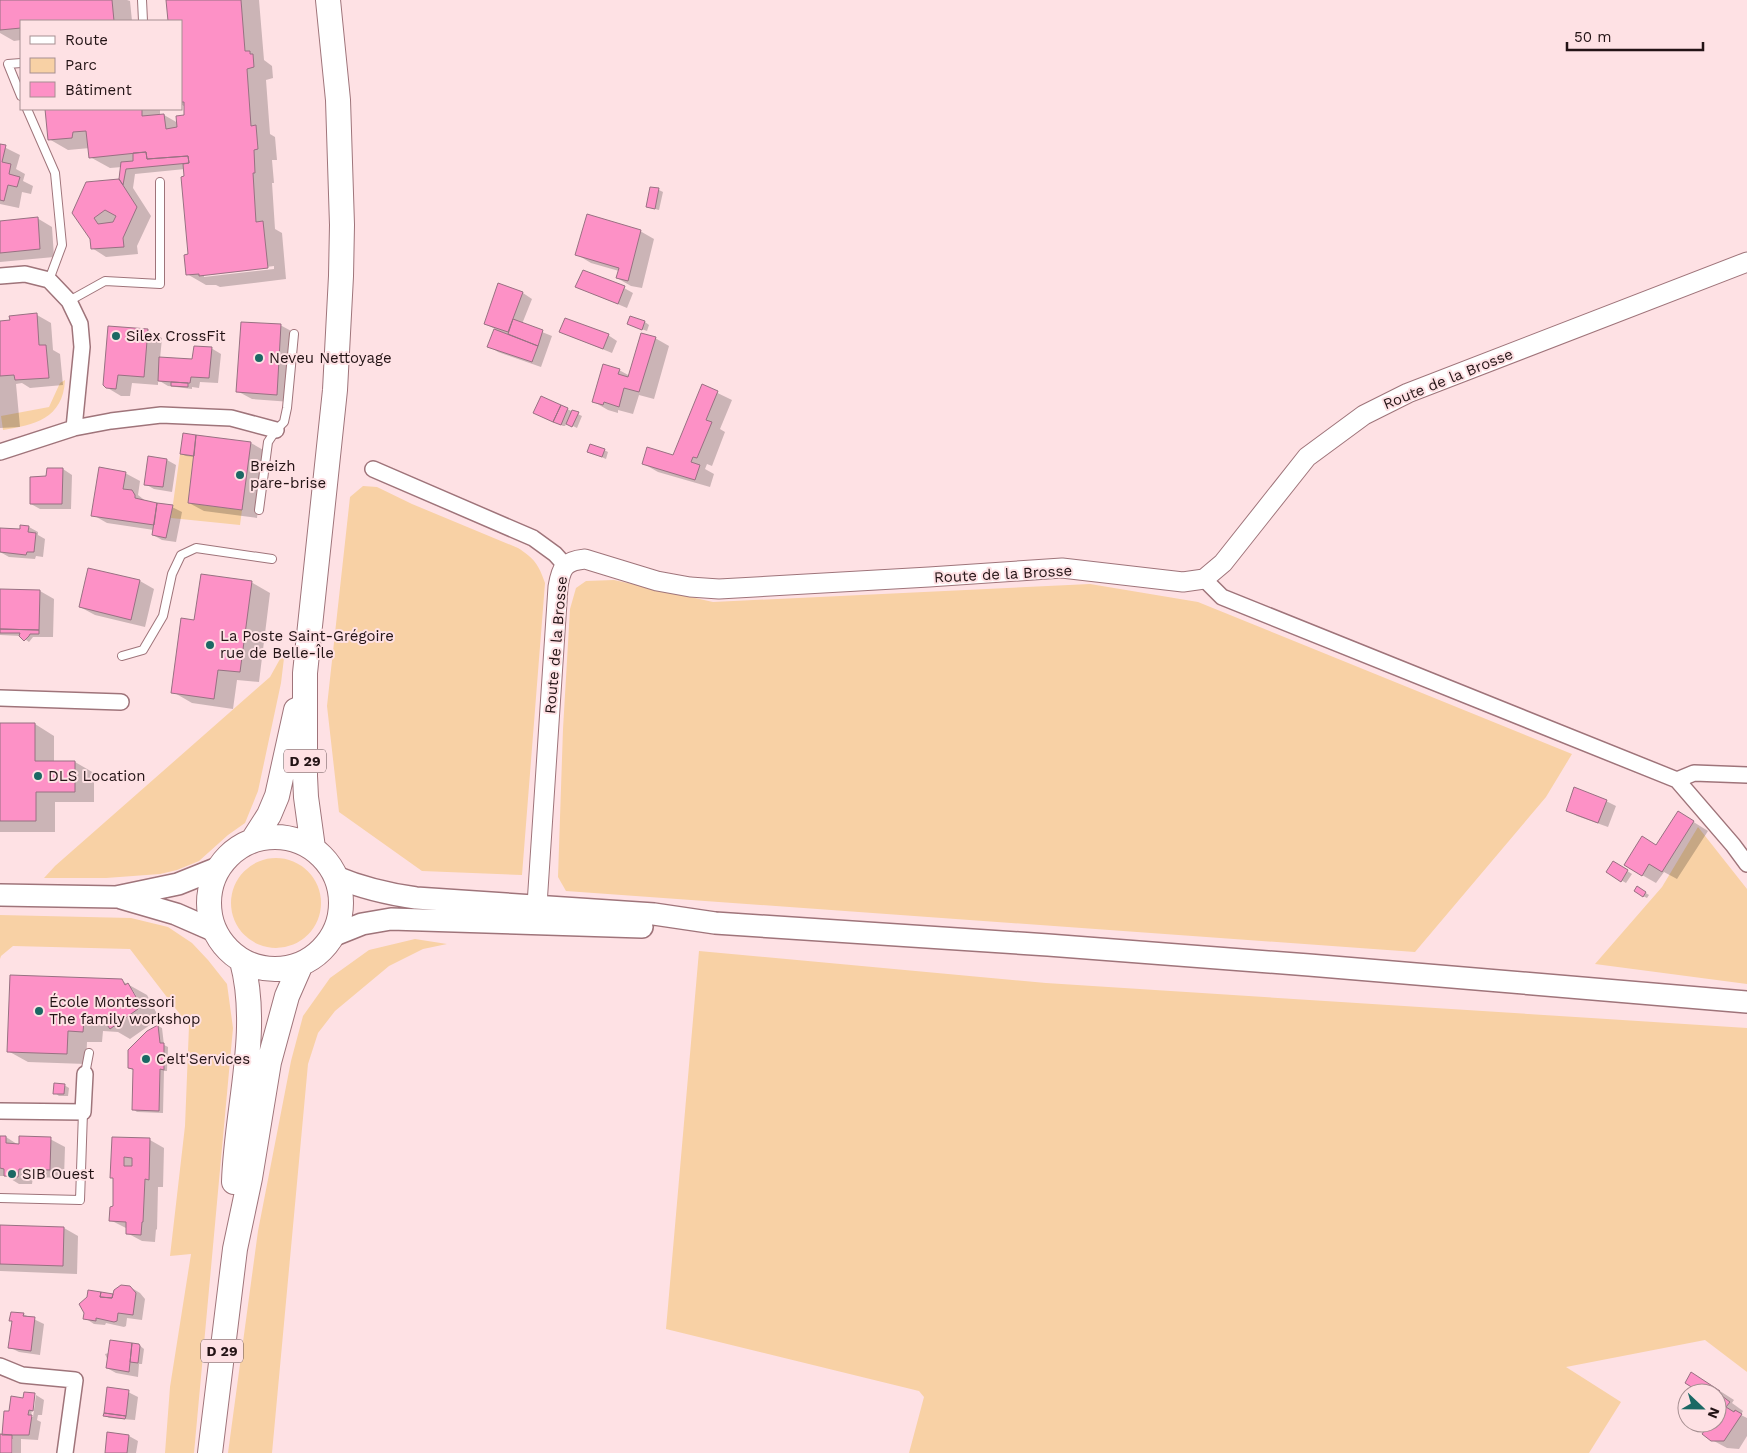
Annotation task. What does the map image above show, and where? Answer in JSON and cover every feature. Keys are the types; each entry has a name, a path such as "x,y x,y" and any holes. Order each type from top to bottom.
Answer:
{"main road":[{"name":"D 29","path":"313,848 306,797 305,672 333,409 342,225 337,91 328,0"},
{"name":"D 29","path":"254,840 269,815 277,796 305,672"},
{"path":"269,836 300,841 313,848 331,866 341,892 339,922 332,936 324,948 314,957 301,964 271,969 256,967 242,961 222,943 215,931 210,916 208,899 211,883 218,868 240,846 269,836"},
{"path":"0,895 116,897 178,884 218,868"},
{"path":"336,877 361,887 392,895 537,915"},
{"path":"116,897 176,914 215,931"},
{"path":"332,936 362,924 391,919 654,914 715,923 1106,950 1747,1002"},
{"name":"D 29","path":"235,1249 234,1179 249,1041 250,1015 249,993 242,961"},
{"name":"D 29","path":"210,1453 235,1249 250,1178 269,1062 288,996 301,964"}],"street":[{"name":"Route de la Brosse","path":"537,915 558,587 560,573 565,565 573,560 585,560 657,582 719,589 928,578 1062,568 1183,582 1204,579 1223,562 1307,457 1364,416 1408,393 1747,262"},
{"path":"0,276 25,274 49,280 69,301 80,324 82,347 74,428"},
{"path":"0,452 74,428 152,416 189,415 231,418 276,430"},
{"path":"373,469 533,538 556,554 565,565"},
{"path":"1204,579 1222,597 1677,780 1747,864"},
{"path":"0,698 121,702"},
{"path":"1677,780 1694,773 1747,775"},
{"path":"0,1111 84,1112 85,1074"},
{"path":"0,1366 22,1375 75,1380 65,1453"}],"lane":[{"path":"142,0 142,20"},
{"path":"20,63 8,64 20,94"},
{"path":"27,110 55,173 62,245 49,280"},
{"path":"69,301 105,281 160,284 160,182"},
{"path":"259,510 268,442 284,422 287,408 294,334"},
{"path":"122,656 143,650 163,616 172,574 181,556 196,548 272,559"},
{"path":"85,1074 89,1053"},
{"path":"0,1198 80,1200 84,1112"}],"green space":[{"path":"65,380 59,404 53,412 45,418 25,426 3,430 1,416 49,407 60,383"},
{"path":"180,454 194,456 188,503 242,510 240,525 171,518"},
{"path":"363,486 377,487 412,504 518,548 535,562 543,577 545,583 522,875 422,871 339,812 327,706 350,497"},
{"path":"614,580 713,602 1090,584 1198,602 1572,754 1546,797 1415,952 566,891 558,877 563,729 570,609 576,588 586,581"},
{"path":"285,650 281,683 258,791 245,823 228,835 199,861 177,870 160,874 106,878 44,878 55,866 270,677"},
{"path":"1698,827 1747,889 1747,984 1595,964 1662,887"},
{"path":"267,858 285,858 301,865 314,878 321,894 321,912 314,928 301,941 285,948 267,948 251,941 238,928 231,912 231,894 238,878 251,865"},
{"path":"0,915 131,918 168,927 192,943 227,984 233,1028 194,1453 165,1453 170,1387 191,1254 170,1256 185,1126 189,1026 130,949 13,946 0,959"},
{"path":"415,939 447,944 423,949 389,966 335,1011 318,1033 308,1064 272,1453 228,1453 258,1231 291,1061 303,1016 330,978 369,950"},
{"path":"699,951 1046,983 1747,1028 1747,1372 1705,1340 1566,1367 1621,1402 1589,1453 909,1453 924,1397 919,1391 666,1329"}],"building":[{"path":"0,0 112,0 114,20 20,20 20,28 0,30"},
{"path":"166,0 241,0 245,51 250,51 250,54 253,54 254,67 247,69 251,126 256,125 258,149 254,150 255,173 253,173 256,222 263,221 268,268 199,276 199,274 186,275 184,255 188,254 181,177 184,176 183,164 189,163 188,156 147,159 146,152 89,158 86,131 73,132 72,138 48,140 45,110 142,110 142,116 164,114 166,129 177,127 176,116 184,115 184,102 182,102 182,20 168,20"},
{"path":"0,144 6,145 2,162 11,164 9,174 20,177 17,187 8,185 4,201 0,200"},
{"path":"146,152 147,159 188,156 189,163 126,169 123,185 119,179 121,162 133,161 133,153"},
{"path":"119,179 137,207 123,238 124,247 91,249 90,239 72,213 86,182","holes":["105,210 116,216 113,222 98,224 94,218"]},
{"path":"650,187 659,188 655,209 646,207"},
{"path":"587,214 641,230 628,281 616,278 619,268 575,255"},
{"path":"38,217 40,249 0,253 0,221"},
{"path":"583,270 625,286 618,304 575,287"},
{"path":"498,283 523,292 508,332 484,324"},
{"path":"37,313 39,345 46,345 49,378 15,380 14,375 0,376 0,321 10,320 9,316"},
{"path":"630,316 645,321 642,330 627,324"},
{"path":"565,318 609,334 603,349 559,332"},
{"path":"513,319 543,330 538,346 508,334"},
{"name":"Neveu Nettoyage","path":"241,322 281,324 277,395 236,392"},
{"path":"108,326 148,329 144,377 118,375 116,389 106,388 103,385"},
{"path":"494,329 538,346 532,362 487,347"},
{"path":"641,333 656,337 639,392 624,388 619,407 604,402 603,405 592,402 603,364 620,369 618,374 628,377"},
{"path":"194,346 212,347 209,378 191,377 190,383 158,381 159,357 192,359"},
{"path":"171,382 188,383 188,387 171,386"},
{"path":"702,384 718,391 706,420 712,422 697,458 693,457 691,462 700,465 695,480 642,464 647,447 673,455"},
{"path":"541,396 561,405 553,422 533,413"},
{"path":"561,405 568,408 561,425 553,422"},
{"path":"572,410 579,412 572,427 566,424"},
{"path":"183,433 196,435 194,456 180,454"},
{"path":"196,435 251,442 242,510 188,503"},
{"path":"590,444 605,449 602,457 587,452"},
{"path":"148,456 167,459 163,487 144,485"},
{"path":"99,467 126,472 123,489 132,490 135,498 157,503 154,525 91,516"},
{"path":"47,468 63,468 62,504 30,504 30,477 46,476"},
{"path":"157,503 173,505 166,538 152,535"},
{"path":"20,525 29,526 28,532 36,533 34,552 27,552 26,555 0,552 0,528 20,529"},
{"path":"88,568 140,580 131,620 79,607"},
{"name":"La Poste Saint-Grégoire rue de Belle-Île","path":"201,574 252,581 240,672 218,670 214,699 171,693 181,618 194,620"},
{"path":"0,589 40,590 39,630 0,629"},
{"path":"0,629 39,630 39,634 30,634 24,641 19,636 20,633 0,633"},
{"name":"DLS Location","path":"0,723 35,723 35,761 75,761 75,792 36,792 36,821 0,821"},
{"path":"1574,787 1607,800 1598,823 1566,811"},
{"path":"1678,811 1694,821 1662,872 1649,864 1642,876 1624,865 1642,836 1656,845"},
{"path":"1613,861 1628,870 1621,882 1606,872"},
{"path":"1637,886 1646,892 1643,897 1634,891"},
{"path":"10,975 122,979 125,985 128,983 139,1002 138,1009 110,1029 105,1022 84,1021 83,1032 68,1031 67,1054 7,1052"},
{"name":"Celt'Services","path":"158,1025 160,1043 164,1043 164,1070 160,1069 159,1111 132,1110 133,1069 128,1068 128,1050 147,1031"},
{"path":"54,1083 65,1084 64,1094 53,1094"},
{"path":"0,1136 6,1136 6,1143 19,1144 19,1136 51,1137 50,1170 19,1169 18,1177 4,1176 4,1169 0,1168"},
{"path":"112,1137 150,1138 149,1180 145,1179 141,1235 126,1234 126,1222 109,1221 110,1207 113,1206 113,1178 110,1178","holes":["124,1157 132,1158 132,1166 124,1166"]},
{"path":"0,1225 64,1227 63,1266 0,1264"},
{"path":"121,1285 130,1286 136,1293 133,1315 118,1313 117,1321 114,1322 96,1318 96,1321 83,1319 84,1313 79,1304 87,1297 88,1290 101,1292 100,1297 112,1298 114,1290"},
{"path":"101,1292 113,1294 112,1298 100,1297"},
{"path":"11,1312 24,1313 23,1316 35,1317 31,1351 8,1348 12,1321 9,1321"},
{"path":"110,1340 132,1343 129,1372 106,1368"},
{"path":"132,1343 139,1344 140,1346 138,1363 130,1362"},
{"path":"1691,1372 1708,1383 1685,1383"},
{"path":"107,1387 129,1390 126,1416 104,1413"},
{"path":"24,1392 35,1393 33,1411 29,1410 28,1415 32,1415 29,1435 2,1435 4,1411 9,1411 11,1396 23,1398"},
{"path":"1727,1408 1742,1414 1724,1441 1711,1441 1702,1434 1727,1433"},
{"path":"104,1413 126,1416 125,1419 103,1416"},
{"path":"107,1432 129,1435 127,1453 105,1453"},
{"path":"0,1434 12,1435 12,1453 0,1453"}],"place":[{"name":"Silex CrossFit","path":"116,336"},
{"name":"Neveu Nettoyage","path":"259,358"},
{"name":"Breizh pare-brise","path":"240,475"},
{"name":"La Poste Saint-Grégoire rue de Belle-Île","path":"210,645"},
{"name":"DLS Location","path":"38,776"},
{"name":"École Montessori The family workshop","path":"39,1011"},
{"name":"Celt'Services","path":"146,1059"},
{"name":"SIB Ouest","path":"12,1174"}]}
